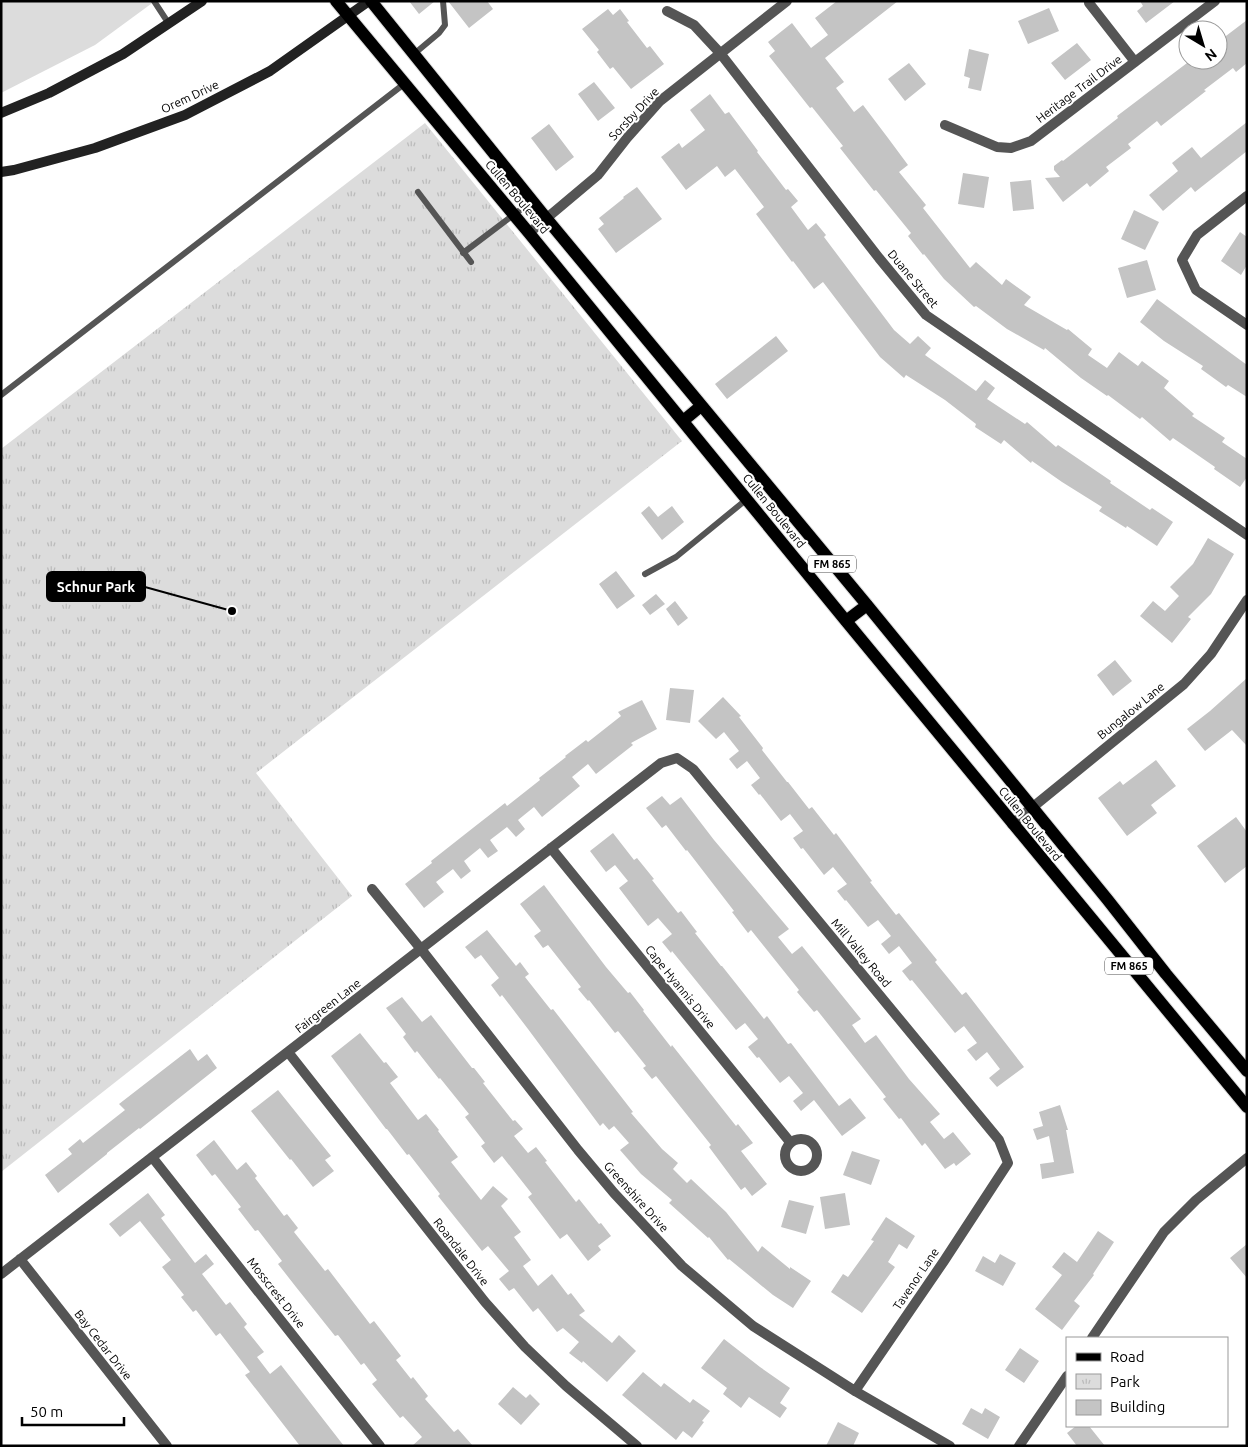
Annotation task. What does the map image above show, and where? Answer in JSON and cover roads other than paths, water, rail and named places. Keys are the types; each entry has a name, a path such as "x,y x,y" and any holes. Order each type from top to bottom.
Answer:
{"main road":[{"path":"1,112 49,93 123,54 202,1"},
{"name":"Cullen Boulevard","path":"336,1 530,233 1012,824 1247,1107"},
{"name":"Cullen Boulevard","path":"370,1 532,201 867,605 1247,1071"},
{"name":"Orem Drive","path":"1,172 95,148 185,115 270,71 370,1"},
{"path":"682,421 701,406"},
{"path":"846,621 867,605"},
{"path":"1148,988 1166,974"}],"street":[{"name":"Sorsby Drive","path":"530,233 598,175 627,138 660,101 786,1"},
{"name":"Heritage Trail Drive","path":"945,125 997,148 1011,148 1031,141 1215,1"},
{"path":"1089,3 1135,62"},
{"name":"Duane Street","path":"667,11 694,25 720,53 879,258 926,315 1247,535"},
{"path":"1247,196 1197,235 1182,260 1196,290 1247,326"},
{"name":"Bungalow Lane","path":"1012,824 1184,684 1211,654 1247,600"},
{"name":"Mill Valley Road","path":"670,760 677,758 693,769 999,1140 1008,1163 997,1180"},
{"name":"Fairgreen Lane","path":"1,1274 551,848 661,764 670,760"},
{"name":"Cape Hyannis Drive","path":"551,848 790,1142"},
{"name":"Greenshire Drive","path":"372,889 578,1150 614,1193 682,1266 754,1326 855,1391 950,1446"},
{"name":"Roandale Drive","path":"288,1052 485,1302 525,1347 566,1386 637,1446"},
{"name":"Mosscrest Drive","path":"152,1157 380,1446"},
{"path":"1093,1337 1164,1232 1196,1200 1247,1158"},
{"name":"Tavenor Lane","path":"855,1391 997,1180"},
{"name":"Bay Cedar Drive","path":"20,1259 167,1446"},
{"path":"1019,1446 1066,1377"}],"lane":[{"path":"154,1 169,24"},
{"path":"414,54 439,34 445,24 443,1"},
{"path":"1,395 404,84"},
{"path":"418,192 471,262"},
{"path":"463,253 532,201"},
{"path":"645,574 676,557 747,499"}],"place":[{"name":"Schnur Park","path":"232,611"}]}
